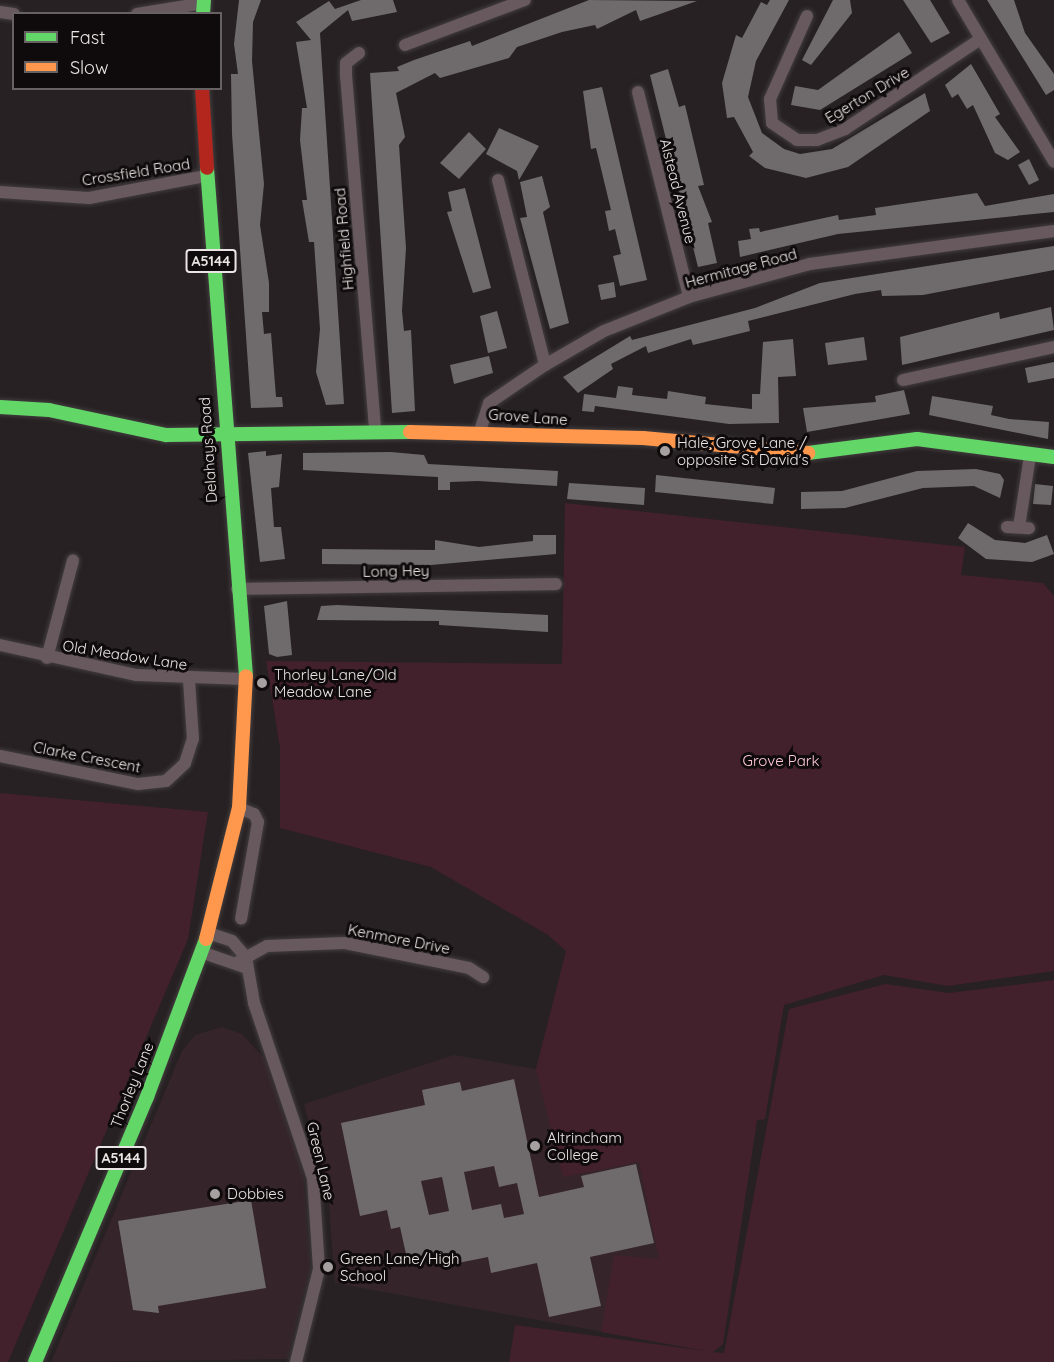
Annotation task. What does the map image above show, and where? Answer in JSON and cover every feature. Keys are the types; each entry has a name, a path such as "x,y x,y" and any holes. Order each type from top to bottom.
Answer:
{"main road":[{"name":"Delahays Road","path":"201,952 208,933 239,808 246,679 223,433 205,176 202,90"},
{"name":"Grove Lane","path":"0,407 49,410 166,435 375,428 480,430 643,438 777,453 835,453 917,439 1030,456 1054,457"},
{"name":"Thorley Lane","path":"35,1362 201,952"}],"street":[{"path":"405,45 525,0"},
{"path":"958,0 1054,162"},
{"path":"151,12 204,5"},
{"name":"Egerton Drive","path":"807,16 770,99 772,123 797,140 817,140 845,129 980,40"},
{"name":"Highfield Road","path":"359,53 346,63 346,75 375,428"},
{"name":"Alstead Avenue","path":"638,92 689,297"},
{"name":"Crossfield Road","path":"0,192 89,198 205,176"},
{"path":"498,180 545,365"},
{"name":"Hermitage Road","path":"480,430 489,403 545,365 604,331 689,297 810,264 1054,231"},
{"path":"903,380 1054,347"},
{"path":"1018,527 1030,456"},
{"path":"47,658 73,560"},
{"name":"Long Hey","path":"237,589 555,584"},
{"name":"Old Meadow Lane","path":"0,645 47,658 189,681 246,679"},
{"name":"Clarke Crescent","path":"0,756 138,784 166,781 185,763 193,739 189,681"},
{"path":"239,808 254,814 258,822 241,919"},
{"path":"208,933 232,941 242,960"},
{"name":"Kenmore Drive","path":"242,960 267,946 345,943 469,968 483,977"},
{"path":"201,952 242,960"},
{"name":"Green Lane","path":"242,960 249,972 254,1003 303,1139 318,1211 316,1290 296,1362"}],"shaded area":[{"name":"Altrincham College","path":"566,953 765,1119 757,1120 723,1344 713,1352 335,1283 328,1194 304,1104 454,1055 536,1069"},
{"name":"Dobbies","path":"222,1027 242,1034 264,1058 303,1174 310,1268 287,1359 51,1362 182,1051 195,1035"}],"green space":[{"name":"Grove Park","path":"565,503 965,547 961,575 1043,583 1054,596 1054,971 948,986 884,975 784,1005 765,1119 757,1120 723,1344 713,1352 724,1353 789,1009 885,984 949,993 1054,980 1054,1362 509,1362 515,1325 706,1351 601,1332 614,1255 659,1259 639,1162 563,1177 536,1069 566,951 548,935 431,867 280,828 280,748 266,661 562,664"},
{"path":"0,793 208,812 188,939 8,1362 0,1362"}],"building":[{"path":"239,0 261,0 253,22 252,61 264,184 260,225 269,283 269,312 262,312 264,334 271,333 276,397 282,397 283,407 251,408 232,134 231,74 238,74 234,44"},
{"path":"361,0 393,0 397,12 352,21 348,10 320,33 344,404 326,405 316,372 320,329 314,242 309,242 302,200 307,200 300,140 302,108 307,108 296,42 311,40 296,22 329,1 335,9"},
{"path":"589,0 697,1 640,21 636,10 597,29 595,25 562,32 517,47 509,58 440,78 435,73 396,93 405,137 399,145 406,248 402,311 404,331 411,330 415,411 392,413 370,73 399,71 397,67 414,60 470,41 472,46"},
{"path":"770,0 789,0 756,61 748,97 762,133 784,149 800,154 832,149 925,93 930,111 848,167 806,178 765,168 749,156 753,152 734,117 727,118 722,83 736,35 742,38 761,2 767,5"},
{"path":"833,0 850,0 852,13 811,65 802,60"},
{"path":"903,0 930,0 950,33 931,43"},
{"path":"987,0 1014,0 1025,33 1054,74 1054,90 1046,95"},
{"path":"899,32 912,53 820,110 791,105 795,86 818,90"},
{"path":"971,64 1000,114 995,117 1020,152 1008,160 995,153 973,105 967,109 958,94 952,98 945,85"},
{"path":"668,69 679,107 685,105 704,185 698,186 712,222 708,223 717,263 698,267 650,75"},
{"path":"602,87 647,280 620,286 613,256 621,254 615,229 609,231 605,211 611,210 596,148 591,149 583,91"},
{"path":"499,128 539,146 519,180 517,171 486,154"},
{"path":"469,132 486,149 459,179 440,163"},
{"path":"1029,159 1039,180 1029,185 1018,165"},
{"path":"542,176 550,207 543,212 569,323 550,329 520,218 527,217 520,182"},
{"path":"465,188 491,288 473,293 447,212 452,211 448,192"},
{"path":"977,193 985,206 1054,194 1054,212 838,234 740,257 738,241 751,239 749,229 759,228 760,232 838,215 839,220 876,215 875,208"},
{"path":"1054,246 1054,270 923,295 882,296 881,290 855,294 748,321 750,331 693,345 691,339 648,353 646,346 611,364 613,369 578,393 563,377 630,336 632,340 755,308 820,283"},
{"path":"614,282 616,297 601,300 598,285"},
{"path":"1051,307 1054,330 902,365 900,337 999,312 1000,319"},
{"path":"497,311 507,348 488,353 480,316"},
{"path":"864,337 867,360 828,365 825,343"},
{"path":"793,339 796,376 778,377 779,423 729,424 595,406 594,412 582,411 584,394 616,398 618,386 633,388 632,395 667,399 668,391 706,397 705,404 752,409 752,394 760,394 763,342"},
{"path":"489,356 493,373 454,384 450,365"},
{"path":"1054,362 1054,378 1028,383 1025,368"},
{"path":"904,390 910,414 807,432 803,408 876,402 875,396"},
{"path":"932,396 993,406 991,415 1009,419 1049,422 1048,439 929,415"},
{"path":"266,451 266,456 282,454 279,487 271,488 274,527 281,527 285,559 260,562 248,453"},
{"path":"391,452 424,455 428,464 558,471 557,486 478,481 450,482 450,490 438,490 438,477 303,470 303,453"},
{"path":"976,469 1000,474 1004,480 1000,498 974,486 923,488 845,508 801,509 801,492 842,491 917,471"},
{"path":"656,475 775,488 773,504 655,492"},
{"path":"569,483 645,488 644,505 567,499"},
{"path":"1035,484 1053,486 1051,505 1033,504"},
{"path":"968,523 995,540 1025,543 1047,535 1054,554 1032,562 986,559 958,538"},
{"path":"533,535 556,535 556,554 431,565 322,564 322,549 435,550 435,540 479,547 533,541"},
{"path":"287,601 292,655 277,657 269,654 264,606"},
{"path":"321,606 548,615 548,632 439,625 439,621 317,620"},
{"path":"514,1079 539,1197 584,1187 581,1176 636,1164 654,1243 590,1257 601,1306 549,1317 537,1263 491,1273 488,1257 443,1266 441,1256 408,1263 400,1227 391,1229 387,1210 360,1216 341,1123 425,1105 422,1090 460,1082 462,1091","holes":["494,1166 499,1187 517,1183 524,1214 504,1218 501,1204 472,1210 464,1172","442,1177 449,1211 429,1215 421,1181"]},
{"path":"251,1200 266,1288 158,1306 159,1313 133,1310 118,1221"}],"traffic: fast":[{"path":"203,12 204,0"},
{"path":"207,168 246,676"},
{"path":"0,407 49,410 166,435 410,432"},
{"path":"808,453 917,439 1054,457"},
{"path":"35,1362 147,1097 206,939"}],"traffic: slow":[{"path":"410,432 643,438 808,453"},
{"path":"206,939 239,808 246,676"}],"traffic: jam":[{"path":"202,90 207,168"}],"place":[{"name":"Hale, Grove Lane / opposite St David's","path":"665,451"},
{"name":"Thorley Lane/Old Meadow Lane","path":"262,683"},
{"name":"Altrincham College","path":"535,1146"},
{"name":"Dobbies","path":"215,1194"},
{"name":"Green Lane/High School","path":"328,1267"}]}
